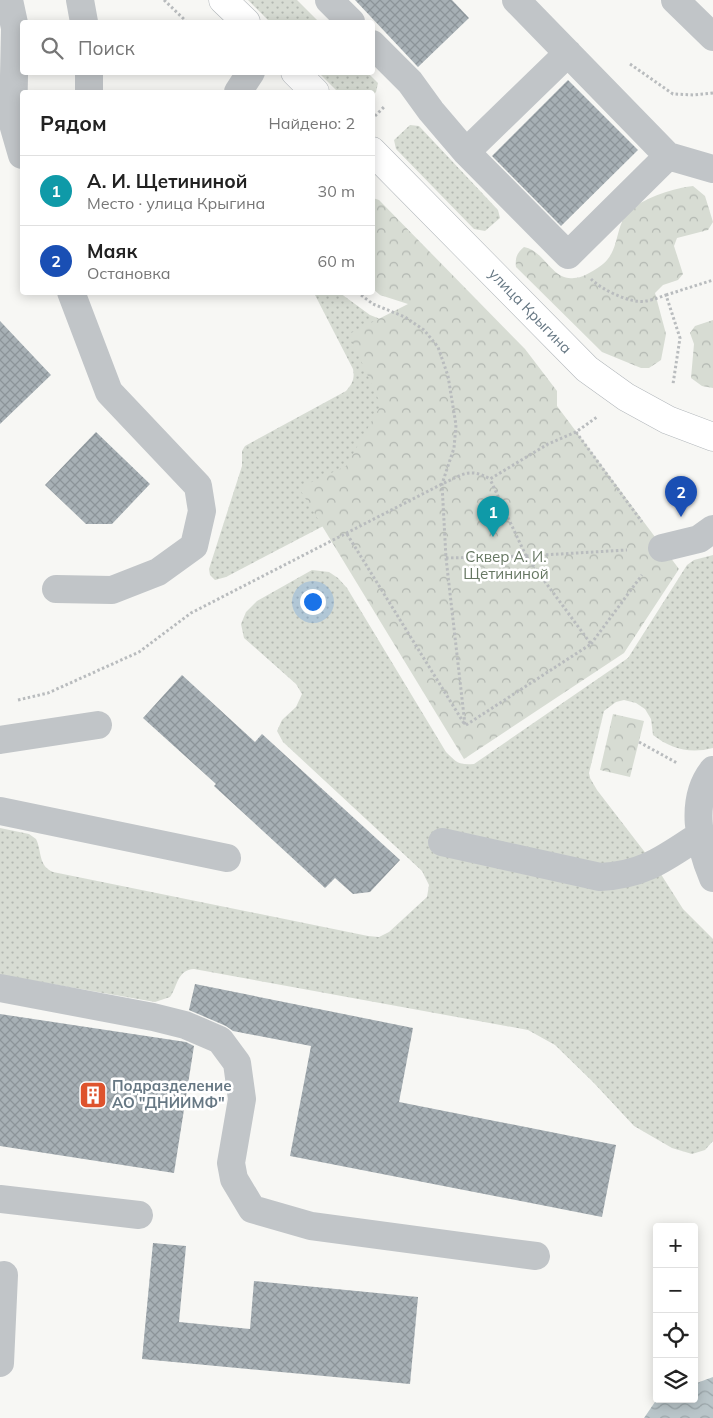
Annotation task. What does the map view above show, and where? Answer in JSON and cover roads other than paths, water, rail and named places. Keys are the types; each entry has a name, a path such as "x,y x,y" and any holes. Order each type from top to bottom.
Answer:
{"main road":[{"path":"223,0 244,20"},
{"path":"298,75 313,90"},
{"name":"улица Крыгина","path":"375,154 587,369 626,397 668,420 713,437"}],"lane":[{"path":"9,0 15,28 13,124 20,147"},
{"path":"80,0 84,20"},
{"path":"330,0 349,20"},
{"path":"516,0 668,156 713,169"},
{"path":"675,0 713,37"},
{"path":"375,47 410,82 431,112 466,152 568,255 668,156"},
{"path":"466,152 568,53"},
{"path":"89,75 89,90"},
{"path":"239,90 249,75"},
{"path":"56,589 112,590 158,572 194,546 202,511 198,486 109,392 72,295"},
{"path":"662,548 699,539 713,529"},
{"path":"0,740 98,725"},
{"path":"709,775 698,806 700,834 713,878"},
{"path":"0,811 227,858"},
{"path":"442,842 600,877 633,873 656,864 700,834"},
{"path":"0,988 153,1017 186,1025 220,1040 238,1063 242,1099 232,1164 234,1178 252,1209 311,1226 536,1256"},
{"path":"0,1199 139,1215"},
{"path":"0,1363 4,1275"}],"water":[{"path":"713,1377 713,1418 644,1418 654,1403 698,1403 698,1383"}],"place":[{"name":"Маяк","path":"681,517"},
{"name":"А. И. Щетининой","path":"493,537"},
{"name":"Подразделение АО \"ДНИИМФ\"","path":"93,1095"}],"park label":[{"name":"Сквер А. И. Щетининой","path":"506,566"}]}
